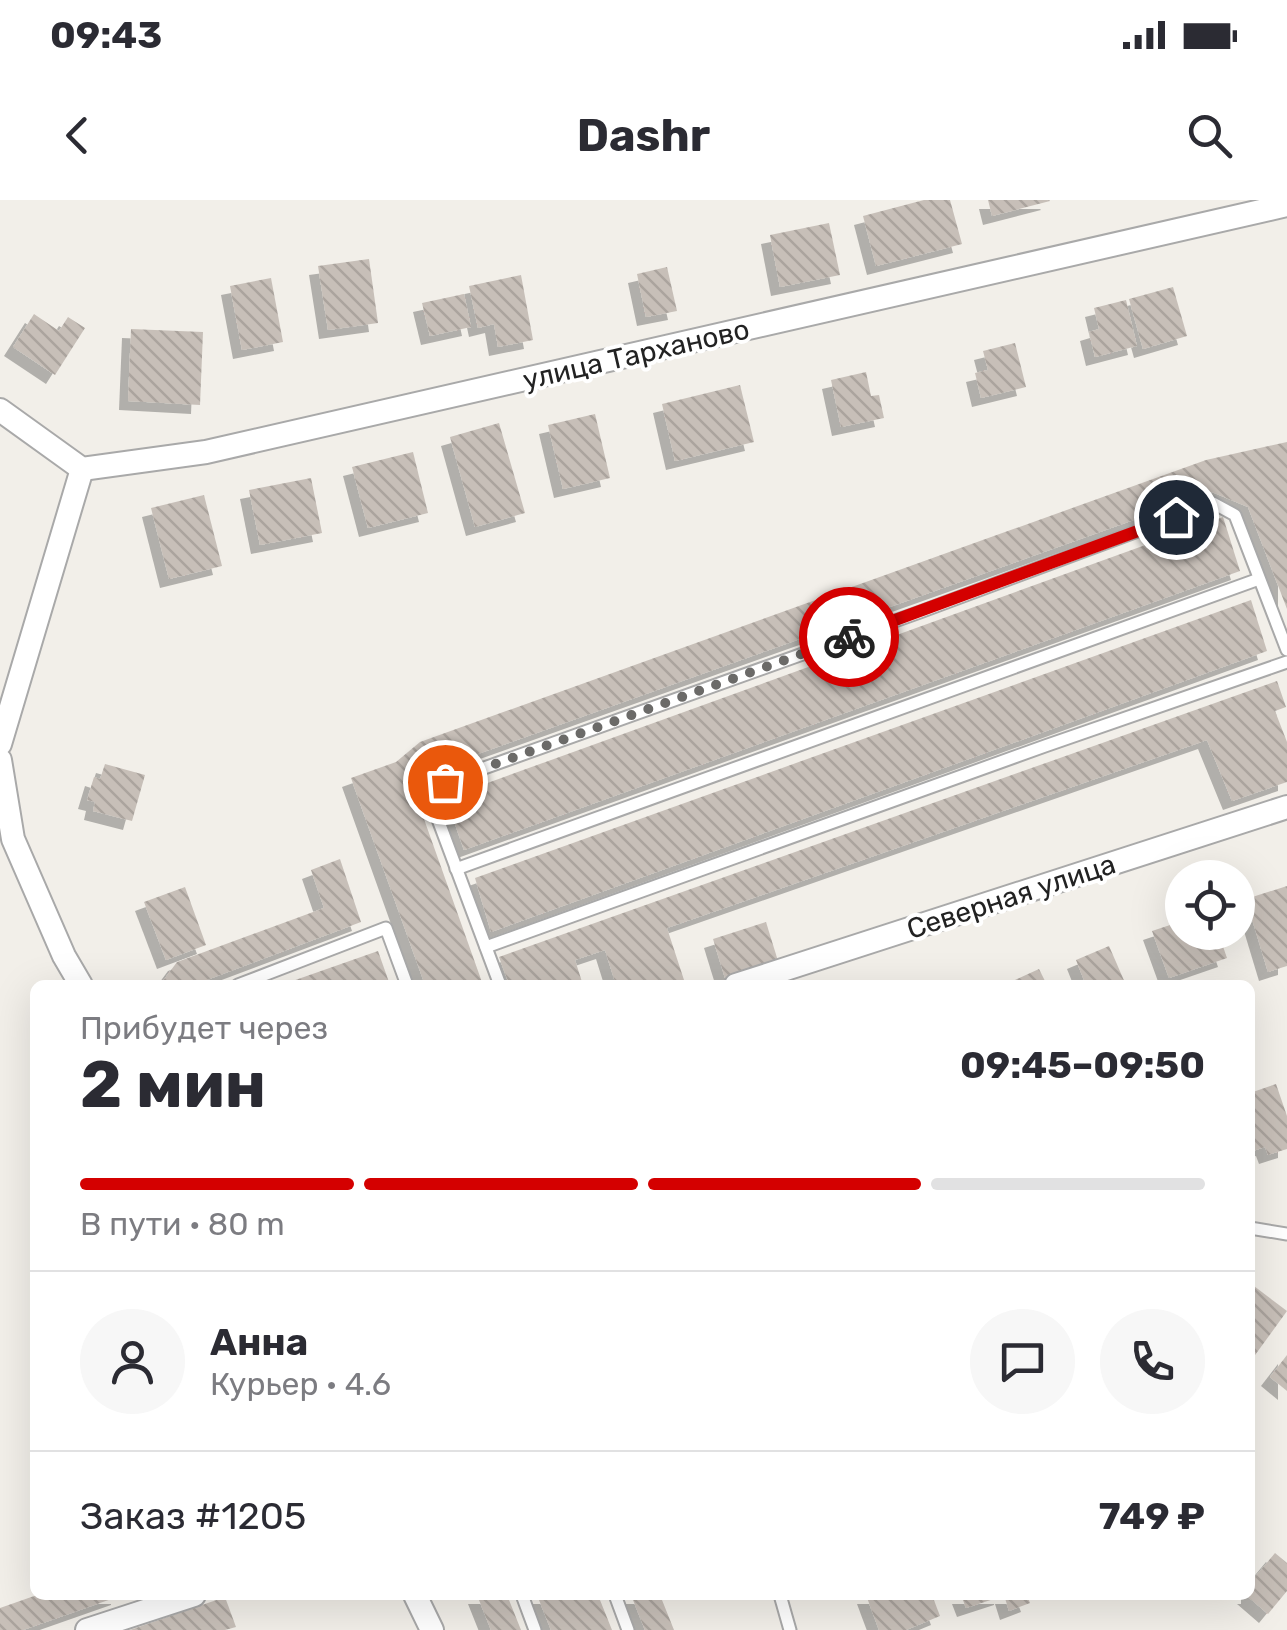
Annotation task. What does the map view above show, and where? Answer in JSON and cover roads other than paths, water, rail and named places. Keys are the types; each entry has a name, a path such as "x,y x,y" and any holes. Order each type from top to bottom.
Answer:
{"street":[{"name":"улица Тарханово","path":"82,470 206,452 1287,205"},
{"path":"0,410 82,470 0,744"},
{"path":"0,760 13,839 78,980"},
{"name":"Северная улица","path":"751,980 1287,807"},
{"path":"87,1630 179,1600"},
{"path":"418,1600 432,1630"}],"lane":[{"path":"498,980 432,806 445,782 1212,503 1235,514 1287,650"},
{"path":"456,869 1259,579"},
{"path":"486,947 1287,662"},
{"path":"251,980 386,928 405,980"},
{"path":"1255,1229 1287,1234"},
{"path":"524,1600 535,1630"},
{"path":"617,1600 628,1630"},
{"path":"781,1600 790,1630"}]}
